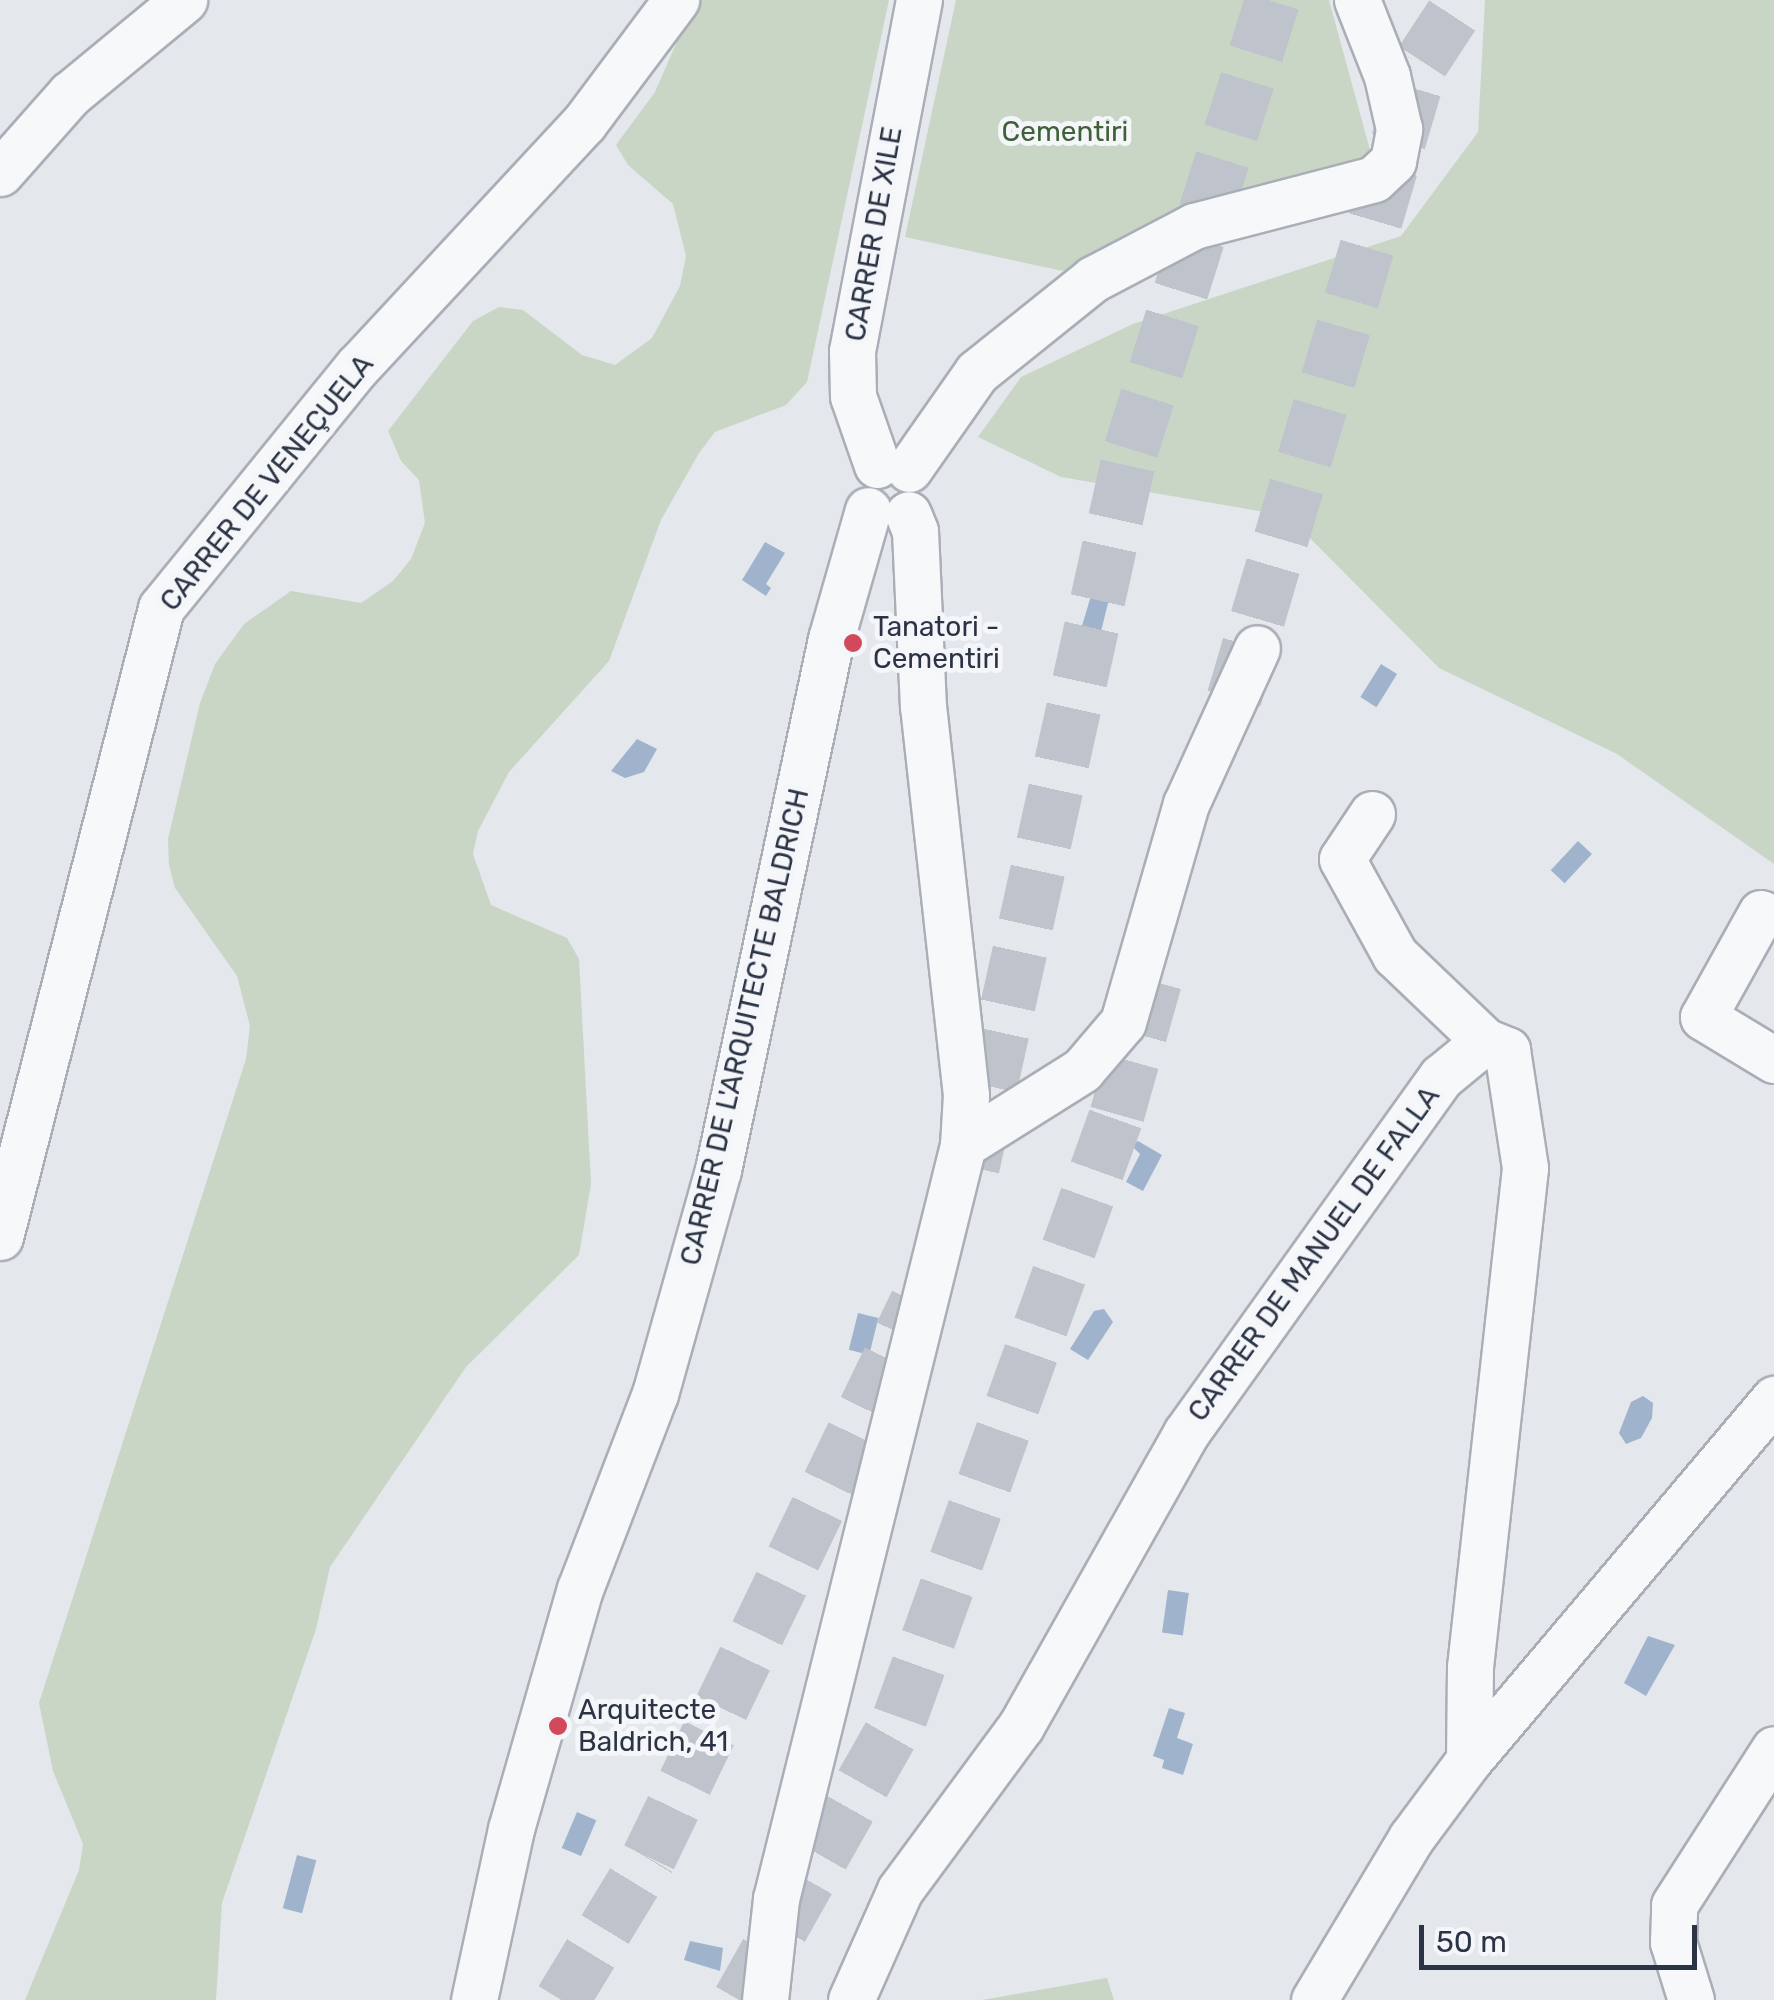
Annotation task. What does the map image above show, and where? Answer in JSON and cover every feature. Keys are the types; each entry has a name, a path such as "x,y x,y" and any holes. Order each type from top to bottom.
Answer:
{"street":[{"path":"0,173 70,94 184,0"},
{"name":"CARRER DE VENEÇUELA","path":"0,1238 161,608 358,366 584,123 676,0"},
{"name":"CARRER DE XILE","path":"888,512 920,491 893,467 853,396 852,351 919,0"},
{"path":"893,467 977,372 1092,279 1194,226 1374,179 1392,161 1399,128 1392,93 1357,0"},
{"path":"765,2000 776,1899 962,1145 966,1095 923,707 915,531 888,512"},
{"name":"CARRER DE L'ARQUITECTE BALDRICH","path":"474,2000 510,1830 580,1589 655,1394 718,1170 832,639 888,512"},
{"path":"962,1145 1082,1070 1123,1022 1186,804 1258,648"},
{"path":"1372,814 1342,859 1396,956 1485,1040 1507,1050 1517,1082 1525,1168 1470,1668 1469,1760"},
{"path":"1761,913 1703,1017 1774,1060"},
{"name":"CARRER DE MANUEL DE FALLA","path":"851,2000 900,1890 1021,1726 1186,1433 1440,1077 1485,1040"},
{"path":"1314,2000 1411,1838 1469,1760 1774,1400"},
{"path":"1692,2000 1673,1942 1674,1904 1774,1748"}],"green space":[{"path":"695,0 889,0 807,382 786,405 715,432 699,453 661,520 609,661 509,772 478,831 473,854 491,905 567,938 579,959 591,1184 579,1255 466,1367 330,1567 316,1629 222,1903 216,2000 25,2000 79,1870 83,1844 53,1771 39,1703 246,1059 250,1026 237,976 175,888 169,865 168,839 200,703 215,664 244,624 291,591 361,603 393,581 411,559 425,523 419,480 401,461 388,431 473,321 499,307 523,310 582,355 615,365 652,338 680,286 686,256 673,204 628,165 616,145 655,92"},
{"name":"Cementiri","path":"956,0 1329,0 1376,172 1077,274 905,237"},
{"path":"1485,0 1774,0 1774,864 1617,754 1439,668 1288,516 1061,477 978,437 1021,377 1133,324 1401,236 1478,132"},
{"path":"1107,1978 1114,2000 982,2000"}],"water":[{"path":"765,542 785,553 766,584 771,588 766,596 742,580"},
{"path":"1110,595 1096,652 1076,646 1090,599"},
{"path":"1381,664 1397,674 1376,707 1360,697"},
{"path":"637,739 657,749 644,772 625,778 611,771"},
{"path":"1578,841 1592,854 1565,883 1551,870"},
{"path":"1138,1141 1162,1155 1143,1191 1126,1182 1140,1154 1131,1145"},
{"path":"1104,1309 1113,1322 1088,1360 1070,1349 1094,1311"},
{"path":"858,1313 878,1318 869,1355 849,1350"},
{"path":"1643,1396 1653,1403 1652,1418 1641,1438 1626,1444 1619,1433 1631,1402"},
{"path":"1168,1590 1189,1593 1183,1636 1162,1633"},
{"path":"1648,1636 1675,1645 1646,1696 1624,1683"},
{"path":"1169,1708 1185,1713 1177,1738 1193,1744 1183,1775 1162,1768 1164,1760 1153,1756"},
{"path":"577,1812 596,1820 581,1856 562,1848"},
{"path":"297,1855 316,1860 302,1913 283,1908"},
{"path":"690,1941 723,1948 720,1971 684,1960"}],"tunnel":[{"path":"972,1167 1131,449 1273,0"},
{"path":"1234,698 1422,61 1462,0"},
{"path":"740,2000 900,1717 1117,1114 1158,968"},
{"path":"562,2000 649,1857 917,1302"}],"place":[{"name":"Tanatori - Cementiri","path":"853,643"},
{"name":"Arquitecte Baldrich, 41","path":"558,1726"}]}
